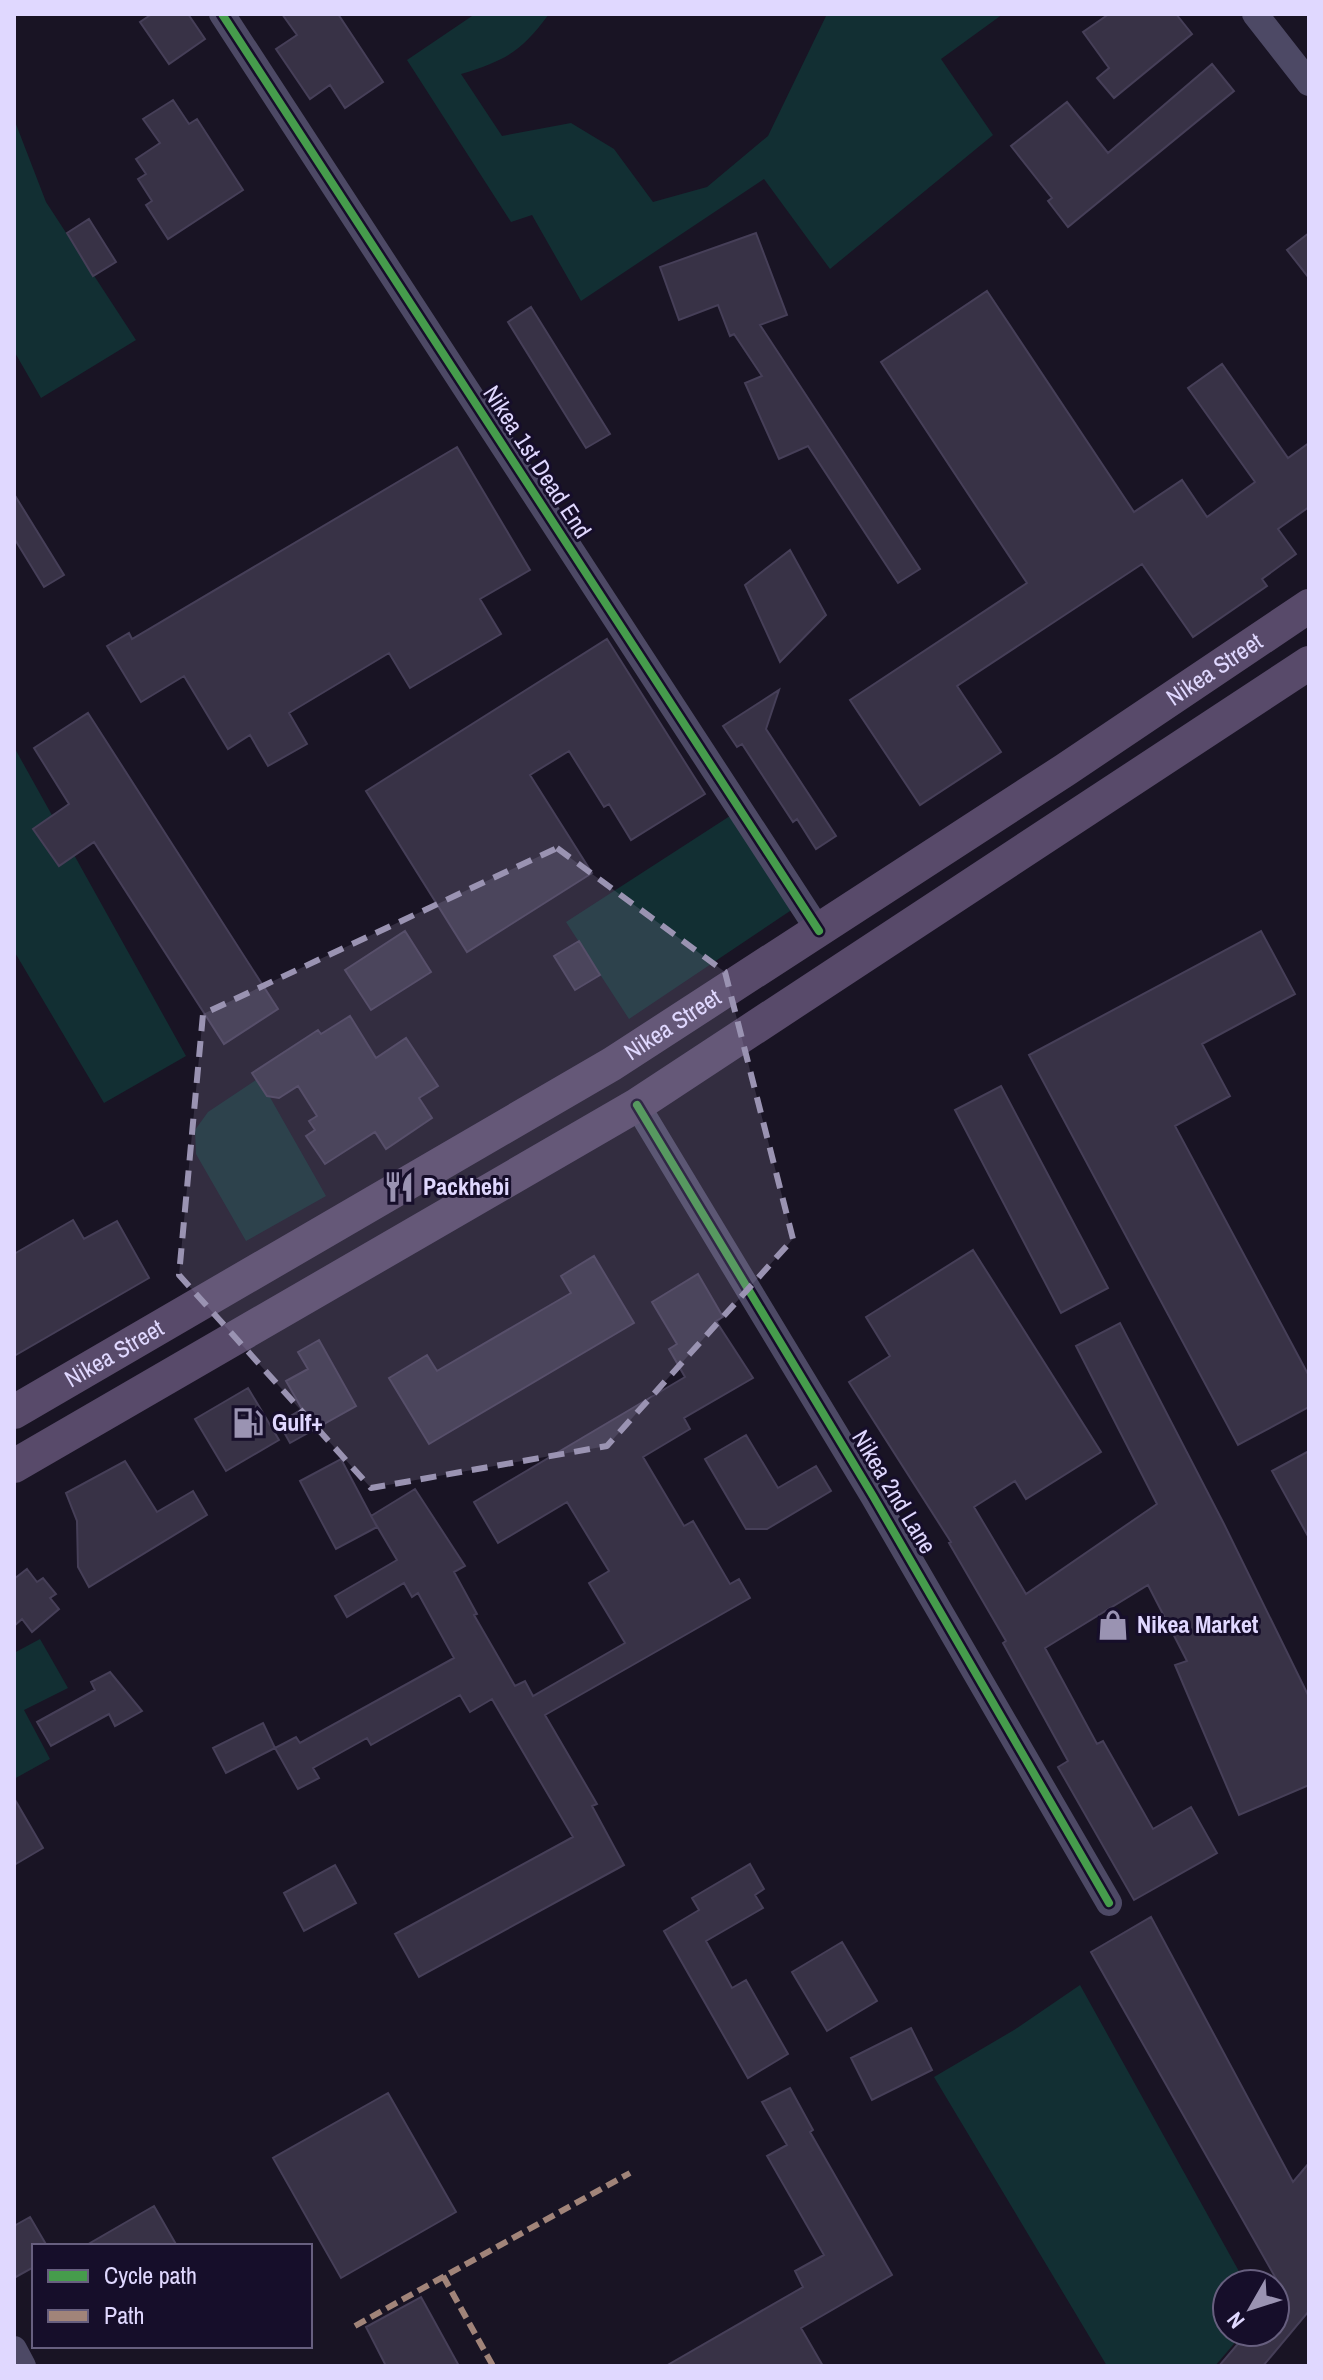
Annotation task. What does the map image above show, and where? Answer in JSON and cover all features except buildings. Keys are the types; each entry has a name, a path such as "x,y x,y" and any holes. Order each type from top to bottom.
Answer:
{"main road":[{"name":"Nikea Street","path":"14,1412 612,1064 1065,770 1309,606"},
{"name":"Nikea Street","path":"14,1466 637,1105 1309,663"}],"street":[{"name":"Nikea 1st Dead End","path":"222,14 819,931"},
{"path":"1255,14 1309,83"},
{"name":"Nikea 2nd Lane","path":"637,1105 873,1496 1109,1903"},
{"path":"14,2349 23,2366"}],"highlighted area":[{"path":"557,848 725,972 793,1239 607,1446 371,1488 179,1275 203,1014"}],"green space":[{"path":"475,14 549,14 530,37 511,53 461,74 502,136 571,123 614,149 653,202 707,187 768,136 827,14 1003,14 941,59 993,135 830,269 764,179 581,301 532,215 511,222 407,60"},
{"path":"14,119 46,202 136,340 41,398 14,351"},
{"path":"14,747 186,1056 104,1103 14,951"},
{"path":"733,814 793,909 629,1019 566,922"},
{"path":"259,1078 326,1196 246,1241 196,1154 195,1130 208,1112"},
{"path":"40,1639 68,1688 24,1710 50,1759 14,1779 14,1653"},
{"path":"1080,1985 1237,2268 1211,2268 1211,2348 1230,2348 1215,2366 1107,2366 934,2077 1014,2030"}],"marked path":[{"path":"355,2326 630,2173"},
{"path":"443,2276 493,2366"}],"cycle path":[{"path":"222,14 819,931"},
{"path":"637,1105 873,1496 1109,1903"}],"place":[{"name":"Packhebi","path":"399,1187"},
{"name":"Gulf+","path":"248,1423"},
{"name":"Nikea Market","path":"1113,1625"}]}
